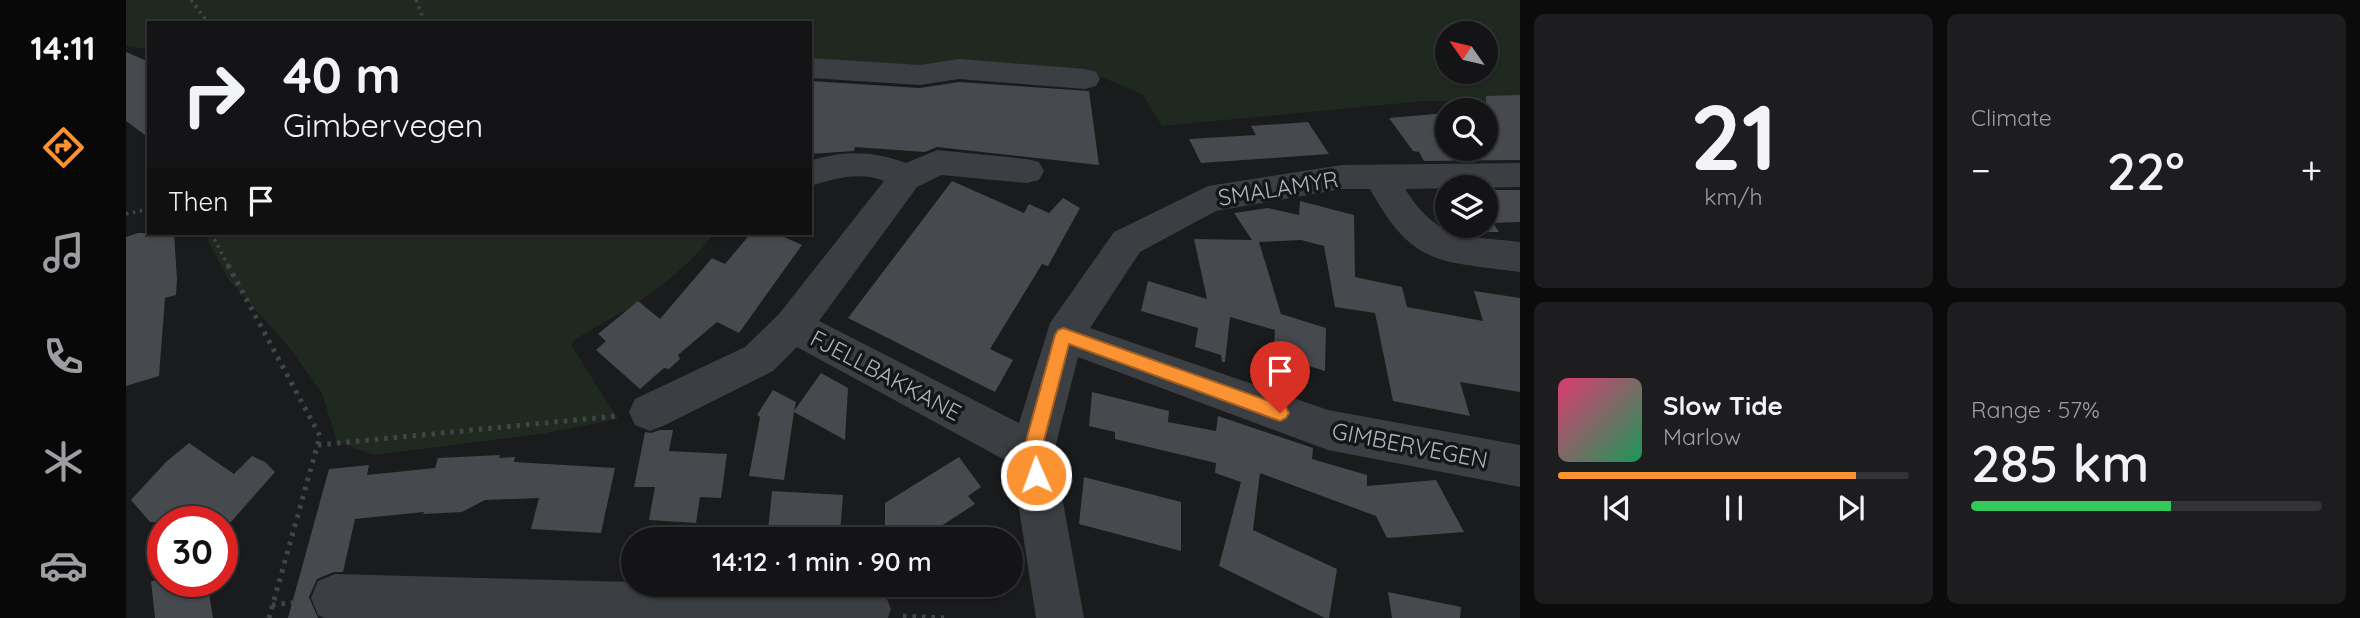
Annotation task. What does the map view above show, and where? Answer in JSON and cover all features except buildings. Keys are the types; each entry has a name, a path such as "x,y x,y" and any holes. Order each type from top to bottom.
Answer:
{"street":[{"path":"812,68 911,75 959,69 1085,79"},
{"name":"FJELLBAKKANE","path":"1027,171 937,162 905,178 793,327 1032,452"},
{"path":"812,173 836,166 862,166 890,169 905,178"},
{"name":"SMALAMYR","path":"1060,618 1032,452 1063,335 1127,242 1208,199 1342,177 1520,175"},
{"path":"1380,176 1403,215 1419,232 1436,242 1520,257"},
{"path":"650,412 759,359 793,327"},
{"name":"GIMBERVEGEN","path":"1063,335 1328,430 1520,466"},
{"path":"335,598 688,613 867,609"}],"path":[{"path":"191,0 207,21"},
{"path":"416,0 424,21"},
{"path":"126,214 147,209"},
{"path":"212,235 320,436 269,618"},
{"path":"318,445 650,412"}],"shaded area":[{"path":"126,0 1520,0 1520,103 1498,103 1498,98 1435,98 1435,101 1162,126 1142,94 1099,76 812,63 812,21 147,21 147,49 126,46"},
{"path":"210,235 712,235 669,279 633,305 577,338 571,345 618,419 540,434 374,455 337,442 322,393 289,347 229,280 208,241"}],"route":[{"path":"1036,475 1032,452 1063,335 1280,413"}]}
